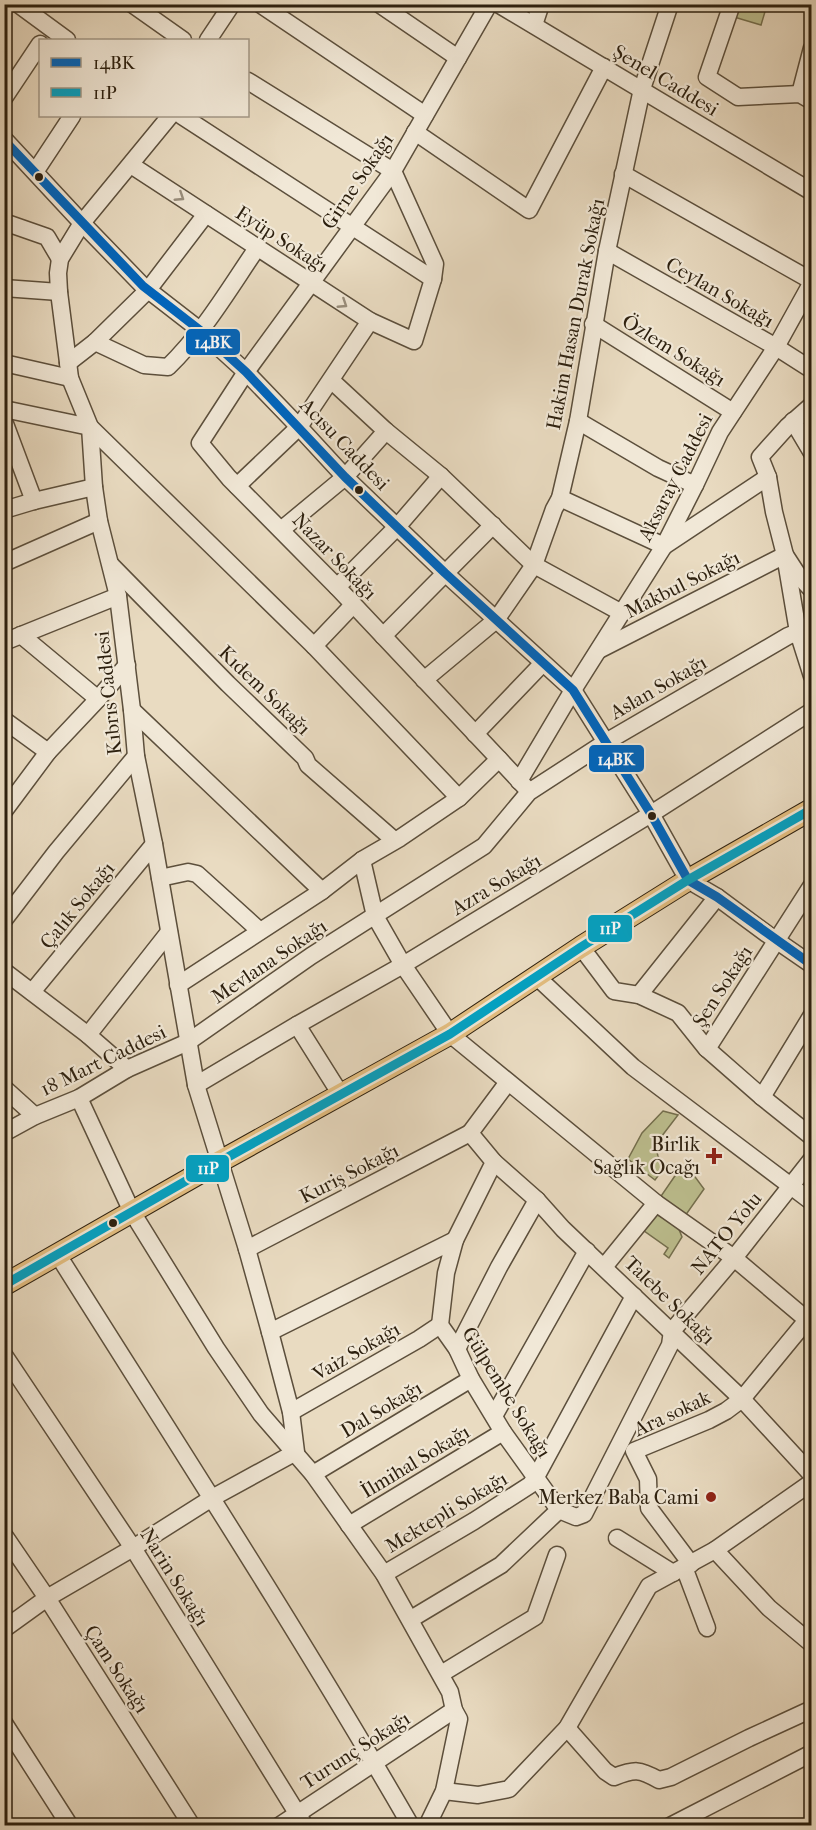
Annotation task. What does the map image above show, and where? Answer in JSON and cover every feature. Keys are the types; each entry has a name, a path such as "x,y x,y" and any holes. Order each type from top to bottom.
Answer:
{"main road":[{"path":"4,1285 450,1034 581,947 688,880 812,809"}],"street":[{"path":"18,4 45,38"},
{"path":"132,4 182,39"},
{"path":"209,39 232,4"},
{"path":"260,4 425,115"},
{"path":"379,4 458,58"},
{"name":"Girne Sokağı","path":"246,372 393,171 489,4"},
{"name":"Şenel Caddesi","path":"498,4 812,192"},
{"path":"534,26 541,4"},
{"name":"Hakim Hasan Durak Sokağı","path":"424,680 496,620 534,565 560,498 578,421 594,334 593,324 623,174 642,89 670,4"},
{"path":"732,4 707,77 738,97 806,98 812,48"},
{"path":"4,98 39,47"},
{"path":"415,132 529,210 604,67"},
{"path":"184,117 433,279 435,264 393,171 249,82"},
{"path":"35,172 71,117"},
{"name":"Kıbrıs Caddesi","path":"169,117 82,223 60,259 58,292 69,370 90,427 94,487 99,521 118,596 136,756 154,844 196,1084 270,1332 291,1412 296,1452"},
{"name":"Acısu Caddesi","path":"4,139 148,290 201,331 246,372 345,477 445,573 573,690 651,814 688,880"},
{"name":"Eyüp Sokağı","path":"131,165 370,321 414,341 433,279"},
{"path":"623,174 812,281"},
{"path":"4,363 69,370 148,290 206,214"},
{"path":"4,222 47,237 60,259"},
{"path":"95,342 144,365 168,367 187,349 201,331 257,248"},
{"name":"Ceylan Sokağı","path":"607,251 776,347 812,370"},
{"name":"Aksaray Caddesi","path":"524,786 573,690 664,546 720,432 776,347 812,281"},
{"path":"4,288 58,292"},
{"path":"237,486 299,427 332,381 370,321"},
{"name":"Özlem Sokağı","path":"593,324 733,412"},
{"name":"Nazar Sokağı","path":"246,372 200,443 237,486 337,587 524,786"},
{"path":"332,381 386,431 441,476 534,565 622,613"},
{"path":"812,405 793,421 760,457 768,477 785,555 798,632 812,676"},
{"path":"4,409 90,427 314,646 459,798"},
{"path":"4,421 33,501"},
{"path":"578,421 658,468 695,485"},
{"path":"793,421 812,453"},
{"path":"281,530 345,477 386,431"},
{"path":"337,587 397,527 441,476"},
{"path":"560,498 664,546 768,477"},
{"path":"4,510 94,487"},
{"path":"4,563 99,521"},
{"path":"383,636 493,525"},
{"path":"785,555 798,575 812,590"},
{"name":"Makbul Sokağı","path":"599,650 785,555"},
{"name":"Kıdem Sokağı","path":"111,565 305,758 309,765 394,840"},
{"path":"4,642 118,596"},
{"path":"314,646 353,605"},
{"name":"Aslan Sokağı","path":"375,916 484,846 524,786 606,742 778,641 798,632"},
{"path":"21,635 98,699"},
{"path":"475,734 543,663"},
{"path":"5,809 48,752 127,665"},
{"path":"132,710 322,891"},
{"name":"Azra Sokağı","path":"196,1084 403,965 651,814 812,711"},
{"path":"4,720 48,752"},
{"path":"4,920 56,852 136,756"},
{"path":"178,985 322,891 362,860 400,838 459,798 499,759"},
{"name":"Çalık Sokağı","path":"32,992 154,844"},
{"path":"362,860 375,916 403,965 450,1034 656,1203 734,1258 809,1322"},
{"path":"160,878 188,872 197,874 260,931"},
{"path":"688,880 717,897 812,965"},
{"name":"Şen Sokağı","path":"707,1049 812,885"},
{"path":"639,995 717,897"},
{"name":"Mevlana Sokağı","path":"188,1042 311,956 375,916"},
{"path":"88,1035 169,932"},
{"path":"581,947 614,991 639,995 678,1012 707,1049 812,1137"},
{"path":"4,971 88,1035 127,1069"},
{"path":"537,978 633,1067 812,1202"},
{"path":"762,1097 812,1015"},
{"path":"297,1025 341,1095"},
{"name":"18 Mart Caddesi","path":"4,1133 35,1116 79,1098 127,1069 188,1042"},
{"path":"470,1134 508,1082"},
{"path":"4,1088 35,1116"},
{"path":"79,1098 132,1212 216,1348 261,1414 313,1474 384,1574 450,1692 454,1710 459,1719 444,1791 427,1826"},
{"name":"Talebe Sokağı","path":"470,1134 494,1162 537,1200 563,1229 742,1399 810,1473"},
{"name":"Kuriş Sokağı","path":"247,1249 470,1134"},
{"name":"NATO Yolu","path":"672,1331 734,1258 790,1184 812,1159"},
{"name":"Gülpembe Sokağı","path":"494,1162 455,1240 446,1273 440,1325 457,1349 471,1379 503,1432 558,1510"},
{"path":"457,1349 537,1200"},
{"path":"604,1267 656,1203"},
{"path":"270,1332 455,1240"},
{"path":"494,1416 587,1251"},
{"path":"58,1255 212,1498 375,1763 411,1826"},
{"name":"Mektepli Sokağı","path":"384,1574 521,1492 536,1477 634,1296"},
{"name":"Ara sokak","path":"707,1628 683,1568 652,1514 648,1503 648,1479 627,1447 709,1420 726,1411 742,1399 809,1322"},
{"name":"Vaiz Sokağı","path":"291,1412 440,1325"},
{"path":"411,1619 501,1565 558,1510 576,1517 584,1514 627,1447 670,1346 672,1331"},
{"name":"Narin Sokağı","path":"4,1355 133,1548 301,1819"},
{"name":"Dal Sokağı","path":"313,1474 471,1379"},
{"name":"İlmihal Sokağı","path":"350,1525 503,1432"},
{"path":"4,1629 47,1598 133,1548 212,1498 296,1452"},
{"path":"444,1791 478,1795 509,1788 567,1728 649,1586 715,1550 810,1473"},
{"name":"Çam Sokağı","path":"4,1535 47,1598 192,1826"},
{"path":"617,1538 683,1568"},
{"path":"715,1550 769,1608 812,1644"},
{"path":"441,1674 535,1617 557,1555"},
{"path":"567,1728 605,1771 614,1777 629,1771 644,1772 659,1780 671,1777 812,1709"},
{"name":"Turunç Sokağı","path":"279,1826 301,1819 375,1763 454,1710"},
{"path":"4,1723 70,1826"},
{"path":"670,1826 812,1753"}],"green space":[{"path":"738,5 767,5 761,25 734,17"},
{"path":"663,1111 678,1115 655,1145 664,1168 655,1180 628,1159 642,1133"},
{"path":"679,1170 689,1175 693,1174 704,1189 685,1216 659,1199"},
{"path":"653,1212 678,1227 682,1237 669,1258 664,1254 668,1248 640,1228"}],"transit line":[{"name":"14BK","path":"4,140 143,286 201,331 246,372 345,477 445,573 573,690 651,814 688,880 717,897 812,965"},
{"name":"11P","path":"4,1285 450,1034 581,947 688,880 812,809"}],"place":[{"name":"Birlik Sağlık Ocağı","path":"714,1156"},
{"name":"Merkez Baba Cami","path":"711,1497"}]}
